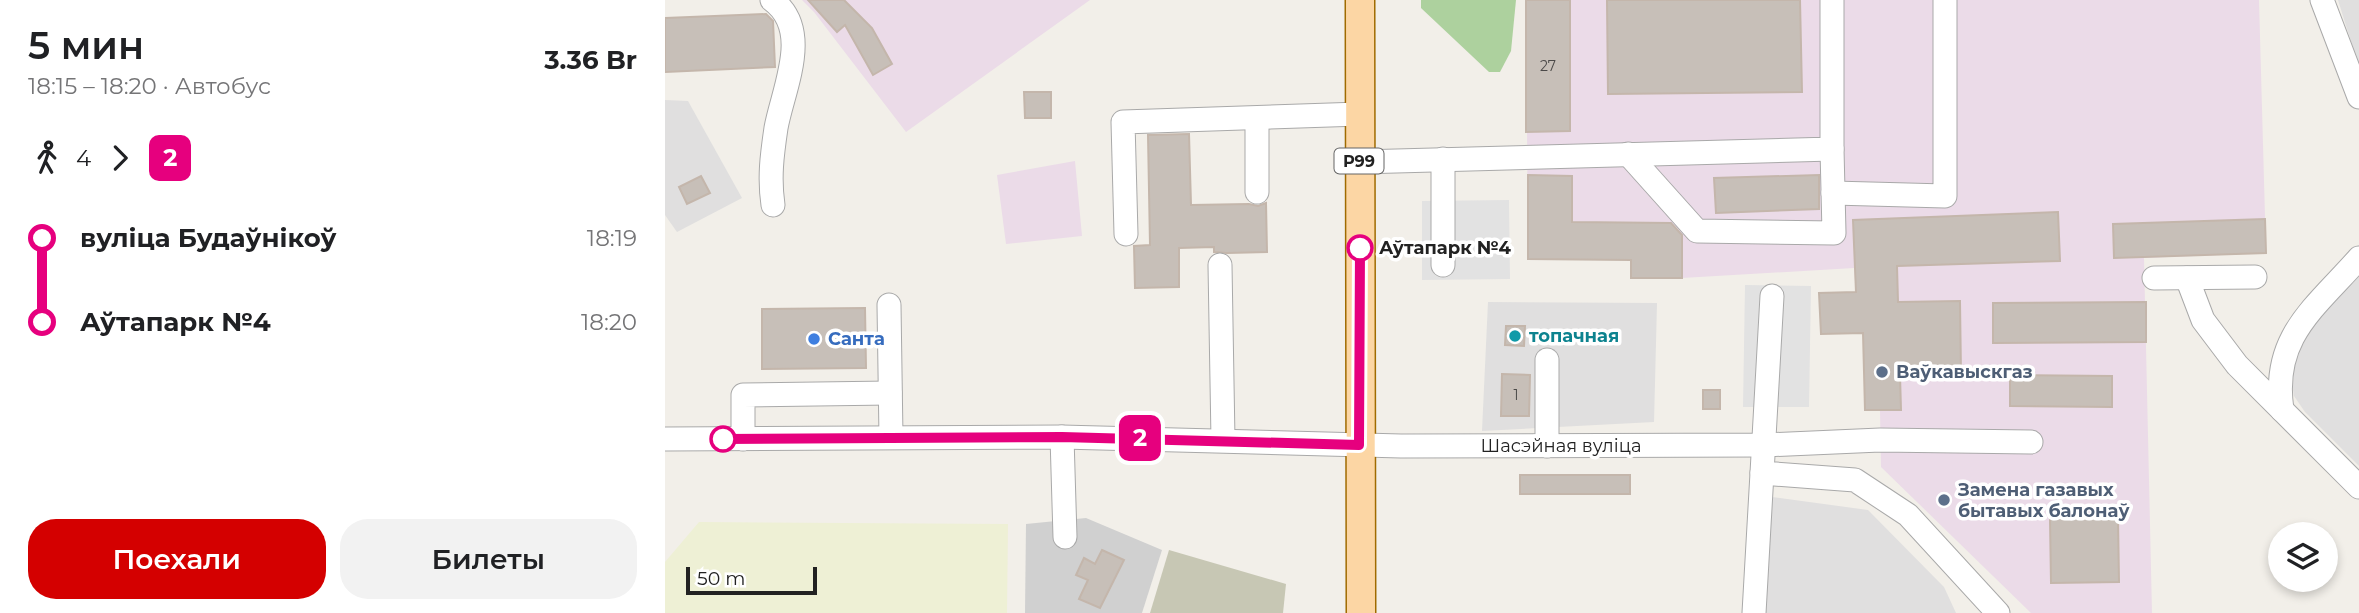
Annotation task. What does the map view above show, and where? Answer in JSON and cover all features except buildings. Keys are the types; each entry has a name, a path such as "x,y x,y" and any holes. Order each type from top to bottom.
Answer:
{"main road":[{"name":"Р99","path":"1360,0 1361,613"}],"street":[{"path":"772,0 790,22 794,44 776,126 769,177 773,205"},
{"path":"1628,154 1697,231 1834,233 1832,0"},
{"path":"1833,193 1945,196 1945,0"},
{"path":"2322,0 2359,97"},
{"path":"1126,234 1123,122 1360,114"},
{"path":"1257,118 1257,192"},
{"path":"1359,162 1832,149"},
{"path":"1443,159 1443,265"},
{"path":"2282,410 2278,385 2283,353 2299,326 2359,258"},
{"path":"1220,265 1223,440"},
{"path":"2154,278 2255,277"},
{"path":"2187,278 2203,320 2237,365 2359,486"},
{"path":"1754,613 1772,296"},
{"path":"888,306 891,437"},
{"path":"1547,360 1547,446"},
{"path":"743,439 743,395 890,393"},
{"path":"1062,437 1065,537"},
{"name":"Шасэйная вуліца","path":"665,439 1062,437 1359,445 1547,446 1764,445 1857,441 2031,442"},
{"path":"1855,480 1857,441"},
{"path":"1762,473 1855,480 1908,515 1998,613"}],"shaded area":[{"path":"802,0 1090,0 906,132"},
{"path":"1526,0 2259,0 2266,253 2144,258 2152,613 2031,613 1881,467 1880,410 1856,292 1854,268 1682,278 1631,278 1630,260 1528,259"},
{"path":"2338,0 2359,0 2359,67"},
{"path":"665,100 688,101 742,198 677,232 665,215"},
{"path":"1075,161 1082,236 1006,244 997,175"},
{"path":"1509,200 1510,279 1422,280 1422,201"},
{"path":"2359,269 2359,466 2305,412 2294,396 2289,365 2296,343"},
{"path":"1745,285 1811,286 1809,407 1743,407"},
{"path":"1488,302 1657,303 1654,422 1482,431"},
{"path":"1772,497 1868,510 1944,587 1956,613 1763,613"},
{"path":"1086,518 1162,550 1142,613 1025,613 1026,524"},
{"path":"699,522 1008,524 1007,613 665,613 665,562"},
{"path":"1169,550 1286,584 1283,613 1150,613"}],"green space":[{"path":"1421,0 1516,0 1511,51 1500,72 1489,72 1421,8"}],"bus line":[{"name":"2","path":"723,439 1062,437 1359,445 1360,248"}],"place":[{"name":"Аўтапарк №4","path":"1360,248"},
{"name":"топачная","path":"1515,336"},
{"name":"Санта","path":"814,339"},
{"name":"Ваўкавыскгаз","path":"1882,372"},
{"name":"Замена газавых бытавых балонаў","path":"1944,500"}]}
